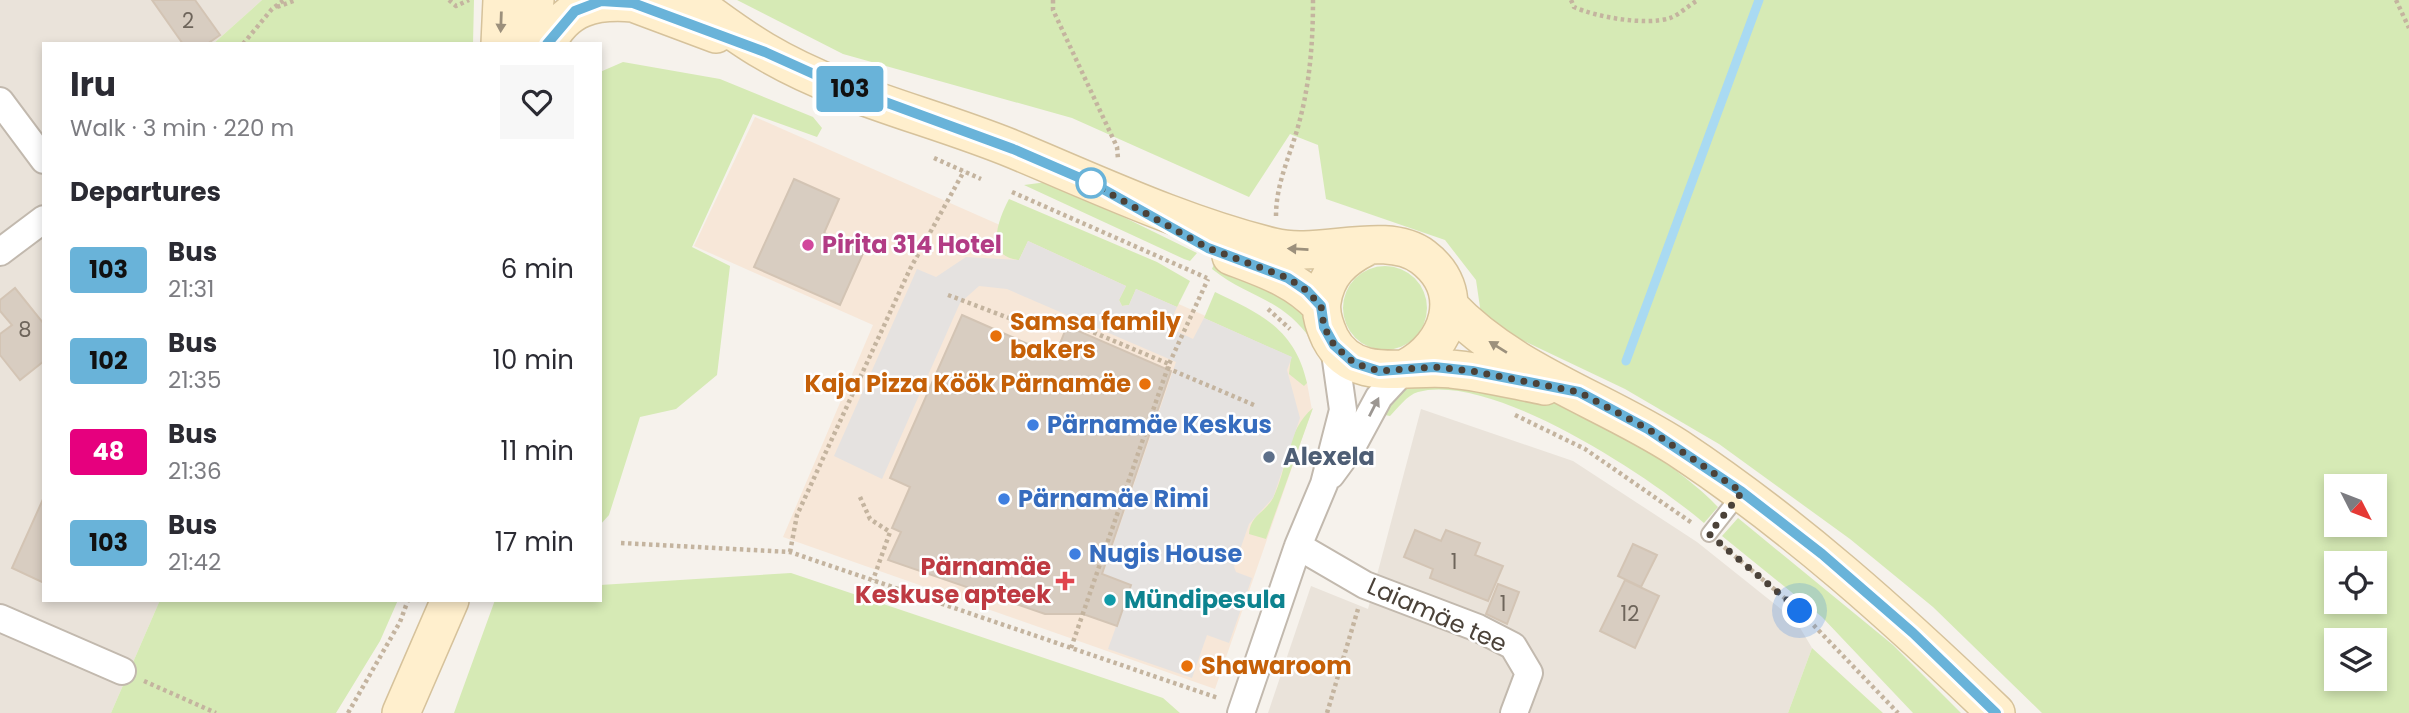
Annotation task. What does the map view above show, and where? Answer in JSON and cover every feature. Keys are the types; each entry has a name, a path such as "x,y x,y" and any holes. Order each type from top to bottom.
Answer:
{"main road":[{"path":"500,42 502,0"},
{"path":"530,42 535,0"},
{"path":"690,0 765,52"},
{"path":"549,42 575,11 601,1 629,2 765,52 836,84 1013,149 1106,171 1282,263 1321,306"},
{"path":"1106,171 1208,248 1282,263 1307,250 1366,247 1395,246 1423,256 1441,278 1449,306 1446,326 1437,344 1424,359 1406,368"},
{"path":"1366,247 1349,256 1334,270 1325,287 1321,306 1324,327 1334,345 1354,363 1379,371 1406,368 1472,371 1579,392"},
{"path":"1449,306 1468,326 1497,347 1648,429 1742,492 1832,563 1913,633 1996,713"},
{"path":"401,713 449,602"}],"street":[{"path":"0,101 42,157"},
{"path":"0,252 42,220"},
{"path":"1241,713 1298,546 1324,484 1343,410 1334,345"},
{"path":"1324,484 1353,445 1379,397 1406,368"},
{"name":"Laiamäe tee","path":"1298,546 1365,585 1478,628 1513,646 1529,673 1514,713"},
{"path":"0,618 122,671"}],"lane":[{"path":"1709,534 1742,492"}],"path":[{"path":"245,42 272,9 284,0"},
{"path":"272,9 296,0"},
{"path":"449,0 456,6 469,0"},
{"path":"1053,0 1053,10 1117,146 1106,171"},
{"path":"1282,263 1276,200 1300,122 1313,46 1313,0"},
{"path":"1571,0 1574,7 1596,17 1632,20 1670,18 1698,0"},
{"path":"2396,0 2409,28"},
{"path":"790,552 797,515 910,269 964,171"},
{"path":"1012,192 1220,284"},
{"path":"1071,649 1168,366 1208,279"},
{"path":"948,295 1038,330 1052,315 1254,405"},
{"path":"1265,307 1295,334"},
{"path":"1508,412 1585,449 1709,534 1800,611 1898,713"},
{"path":"860,497 870,519 890,532 873,580"},
{"path":"621,543 790,552 1218,699 1222,686"},
{"path":"1327,713 1365,585"},
{"path":"348,713 400,622 407,602"},
{"path":"122,671 216,713"}],"shaded area":[{"path":"0,0 262,0 215,42 42,42 42,602 159,602 111,713 0,713"},
{"path":"755,117 1292,354 1307,383 1312,410 1215,689 783,537 873,325 694,246"},
{"path":"1028,241 1126,286 1119,300 1122,306 1129,305 1136,289 1177,307 1168,327 1193,339 1204,318 1292,357 1287,370 1300,418 1273,498 1249,524 1234,567 1236,572 1252,578 1229,643 1207,635 1192,678 1108,649 1131,585 1103,574 1176,362 1007,289 979,286 960,303 882,479 834,456 917,269 936,277 966,257 1019,260"},
{"path":"1421,409 1573,461 1697,542 1796,621 1812,648 1788,713 1268,713 1311,586 1368,609"}],"green space":[{"path":"262,0 474,0 473,42 215,42"},
{"path":"737,0 2409,0 2409,713 2042,713 1933,607 1850,539 1719,444 1625,389 1482,321 1476,280 1445,240 1326,199 1318,145 1290,134 1249,197 1072,118 843,54"},
{"path":"623,62 720,79 813,117 822,128 817,137 753,114 692,247 730,266 717,375 676,409 640,417 609,515 602,523 602,71"},
{"path":"1047,182 1197,253 1190,261 1184,259 1024,185"},
{"path":"1009,199 1157,262 1190,281 1177,307 1136,289 1129,305 1122,306 1119,300 1126,286 1028,241 1019,260 1008,257 1001,252 997,236 1001,216"},
{"path":"1215,262 1275,287 1306,314 1312,341 1289,315 1212,269"},
{"path":"1377,266 1393,266 1409,273 1420,284 1427,300 1424,324 1415,338 1393,350 1377,350 1361,343 1350,332 1343,316 1343,300 1350,284 1361,273"},
{"path":"1215,292 1261,316 1285,336 1301,364 1307,383 1304,386 1289,374 1291,357 1204,318"},
{"path":"1432,380 1521,394 1569,406 1615,430 1663,461 1718,507 1704,523 1647,480 1568,432 1527,412 1486,397 1449,390 1418,392 1406,399 1390,416 1380,414 1402,391"},
{"path":"1313,408 1266,539 1249,534 1252,522 1273,498 1297,427"},
{"path":"1738,518 1893,645 1961,713 1913,713 1822,617 1722,536"},
{"path":"791,573 1163,698 1180,713 454,713 494,602 602,602 602,585"},
{"path":"159,602 397,602 380,641 336,713 111,713"},
{"path":"1812,648 1883,713 1788,713"}],"building":[{"path":"152,0 195,0 220,35 210,42 182,42"},
{"name":"Pirita 314 Hotel","path":"794,179 839,199 824,233 864,251 840,305 754,267"},
{"path":"15,288 42,322 42,363 20,380 0,355 0,334 12,325 0,311 0,300"},
{"name":"Pärnamäe Keskus","path":"962,315 1055,356 1067,326 1171,371 1102,574 1131,585 1117,626 1083,614 1045,614 888,560 901,532 892,528 910,487 890,478"},
{"path":"42,501 42,582 12,568"},
{"path":"1415,530 1441,541 1446,530 1480,543 1475,555 1503,566 1488,601 1430,578 1433,569 1404,557"},
{"path":"1633,544 1657,555 1641,587 1618,576"},
{"path":"1625,580 1659,596 1635,648 1600,631"},
{"path":"1498,584 1519,592 1507,624 1486,614"}],"waterway":[{"path":"1626,361 1759,0"}],"bus line":[{"name":"103","path":"548,42 575,11 601,1 633,3 765,52 836,84 1013,149 1094,184 1208,248 1288,278 1307,291 1321,306 1324,327 1334,345 1354,363 1379,371 1434,367 1472,371 1579,392 1648,429 1742,492 1822,554 1913,633 1996,713"}],"place":[{"name":"Pirita 314 Hotel","path":"808,245"},
{"name":"Samsa family bakers","path":"996,336"},
{"name":"Kaja Pizza Köök Pärnamäe","path":"1145,384"},
{"name":"Pärnamäe Keskus","path":"1033,425"},
{"name":"Alexela","path":"1269,457"},
{"name":"Pärnamäe Rimi","path":"1004,499"},
{"name":"Nugis House","path":"1075,554"},
{"name":"Pärnamäe Keskuse apteek","path":"1065,581"},
{"name":"Mündipesula","path":"1110,600"},
{"name":"Shawaroom","path":"1187,666"}],"route":[{"path":"1091,183 1208,248 1288,278 1307,291 1321,306 1324,327 1334,345 1354,363 1379,371 1434,367 1472,371 1579,392 1648,429 1742,492 1709,534 1800,611"}]}
